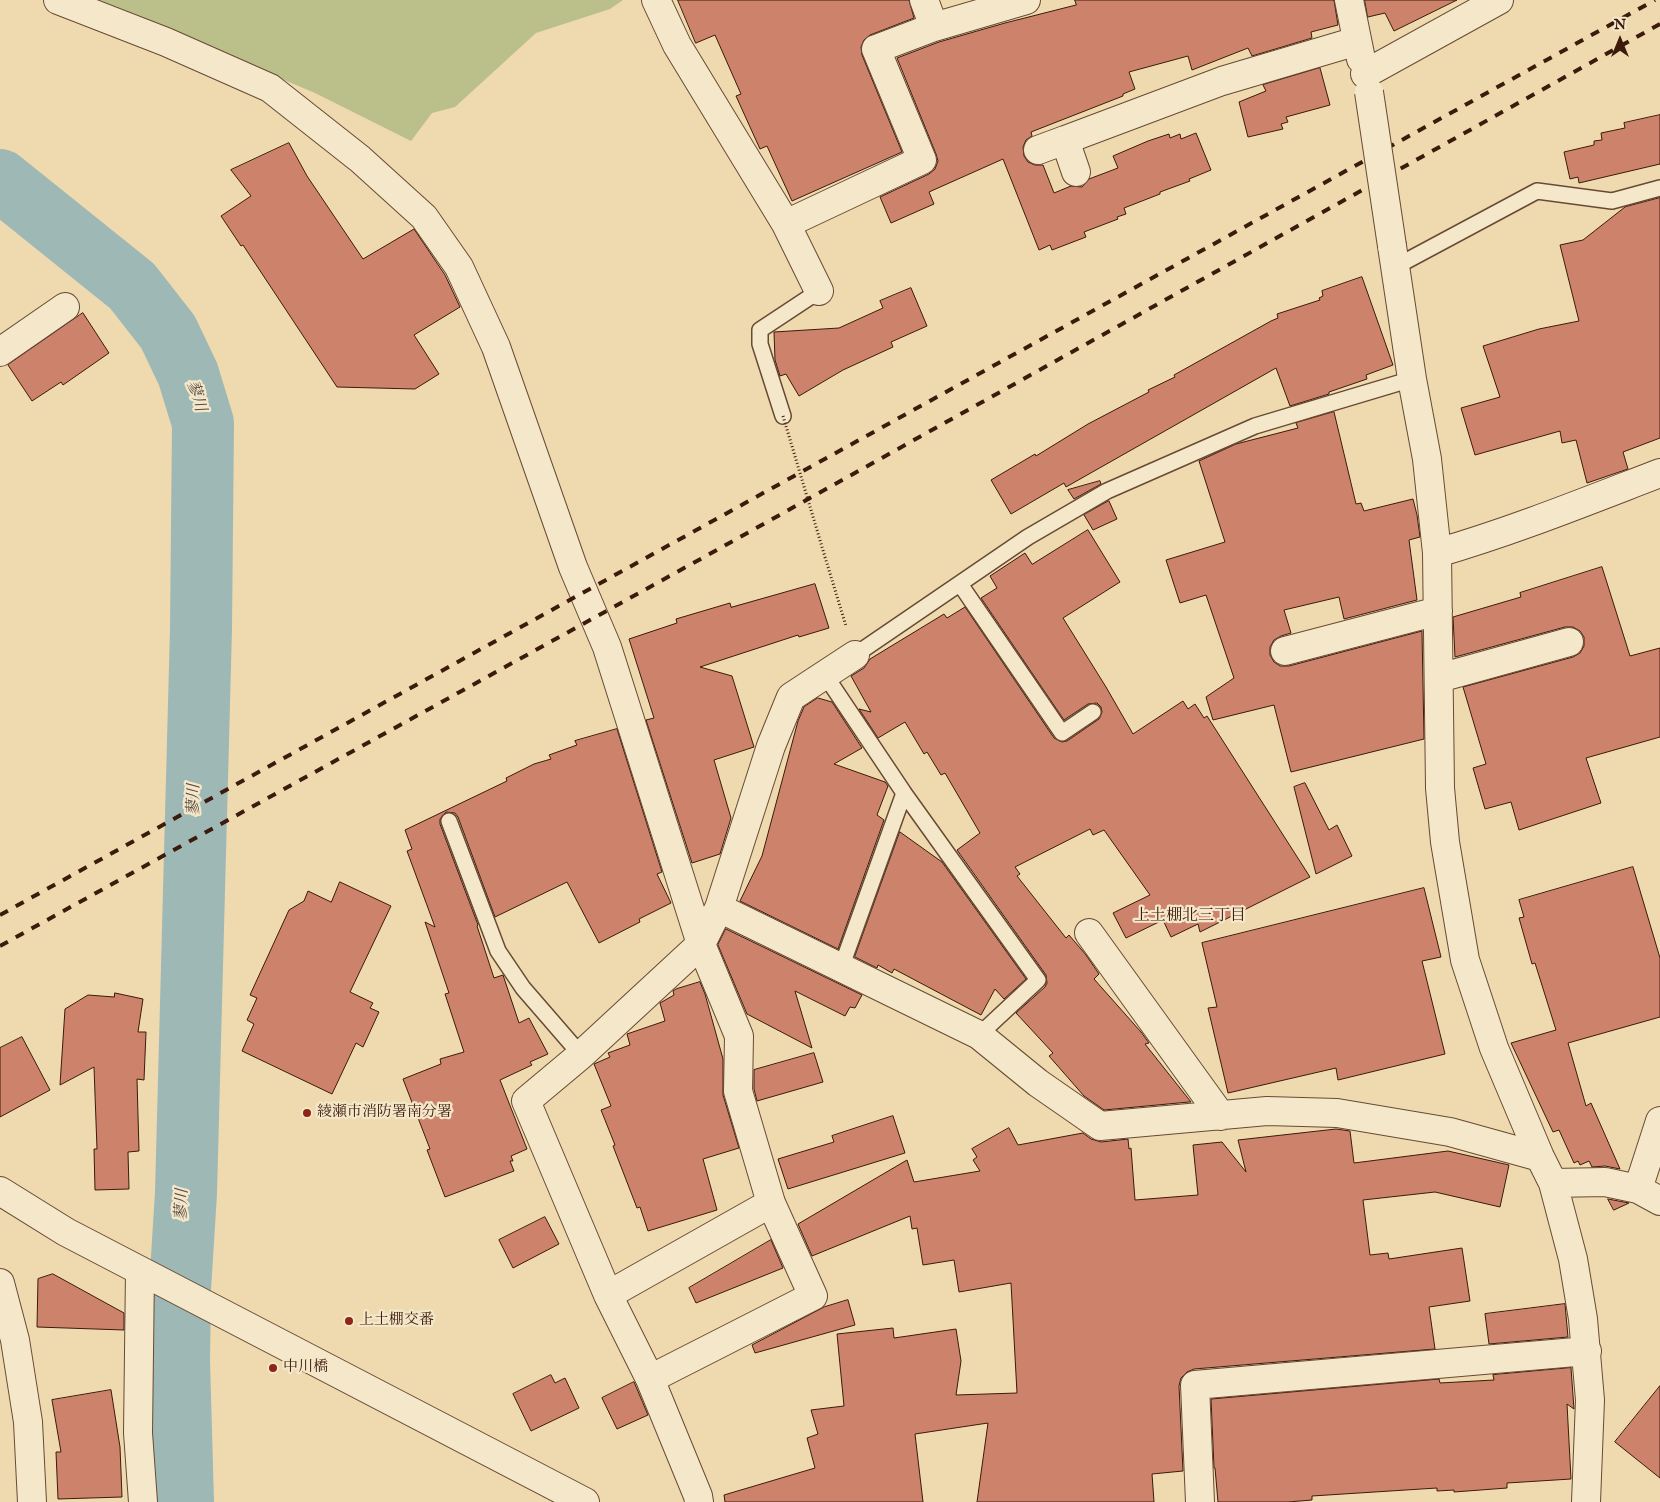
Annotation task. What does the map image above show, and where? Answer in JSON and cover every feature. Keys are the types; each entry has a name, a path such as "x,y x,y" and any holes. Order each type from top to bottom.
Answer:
{"street":[{"path":"58,0 166,42 270,88 360,159 424,217 459,267 496,347 573,567 607,647 701,944 739,1036 738,1091 771,1203 813,1296 650,1379"},
{"path":"656,0 677,44 786,224 819,290"},
{"path":"924,0 934,27"},
{"path":"786,224 922,160 876,49 934,27 1026,0"},
{"path":"1349,0 1367,83 1412,379 1427,459 1437,553 1440,788 1446,842 1465,960 1494,1048 1540,1157 1553,1183 1573,1259 1587,1351 1590,1400 1586,1502"},
{"path":"1367,83 1499,0"},
{"path":"1038,150 1222,80 1357,41"},
{"path":"1065,140 1076,172"},
{"path":"0,352 65,307"},
{"path":"1437,553 1598,497 1660,472"},
{"path":"1285,651 1438,611"},
{"path":"1439,678 1569,642"},
{"path":"699,1502 650,1379 608,1296 526,1100 581,1055 701,944 719,908 771,746 790,697 855,655"},
{"path":"719,908 979,1035 1038,1082 1100,1126 1267,1111 1337,1113 1450,1132 1540,1157"},
{"path":"1089,933 1221,1116"},
{"path":"1553,1183 1604,1182 1649,1195 1660,1121"},
{"path":"0,1191 66,1232 585,1502"},
{"path":"608,1296 771,1203"},
{"path":"142,1502 138,1433 147,1274"},
{"path":"0,1283 16,1340 28,1422 32,1502"},
{"path":"1200,1502 1195,1385 1587,1351"}],"lane":[{"path":"1394,257 1537,191 1612,201 1660,188"},
{"path":"783,416 760,344 760,330 819,290"},
{"path":"855,655 1028,537 1107,491 1255,426 1412,379"},
{"path":"960,584 1062,733 1093,712"},
{"path":"825,675 904,793 1038,980 979,1035"},
{"path":"841,968 904,793"},
{"path":"449,821 498,951 523,988 581,1055"}],"path":[{"path":"783,416 838,602"}],"green space":[{"path":"95,0 623,0 610,9 536,33 455,107 432,113 411,141 315,93"}],"building":[{"path":"678,0 909,0 914,18 870,35 864,40 861,47 862,55 902,152 792,201 767,146 760,149 736,96 741,94 715,35 696,43"},
{"path":"1075,0 1334,0 1338,25 1311,32 1312,38 1252,56 1248,48 1192,70 1188,56 1129,72 1135,89 1123,94 1123,96 1031,132 1032,136 1026,140 1023,147 1024,156 1028,162 1035,165 1043,165 1054,193 1071,186 1082,187 1089,179 1118,168 1113,156 1148,141 1169,134 1170,138 1180,134 1181,139 1196,133 1211,170 1189,179 1190,181 1124,208 1126,214 1084,232 1086,237 1052,250 1050,245 1039,250 1003,159 929,192 934,204 891,223 880,197 929,174 935,169 938,161 897,58 939,42 1076,5"},
{"path":"1365,0 1457,0 1394,31 1385,13 1368,17"},
{"path":"1320,68 1330,105 1286,117 1288,122 1281,124 1283,129 1248,137 1239,102 1266,91 1263,85"},
{"path":"1660,115 1660,164 1579,183 1578,177 1570,179 1564,152 1594,145 1594,141 1602,140 1601,133 1625,128 1624,123"},
{"path":"289,143 307,176 363,259 414,229 445,275 460,307 414,335 439,374 415,389 337,387 243,245 241,246 221,216 251,196 231,170"},
{"path":"1660,198 1660,438 1623,452 1628,469 1587,483 1576,440 1562,443 1560,431 1475,455 1461,408 1500,397 1483,346 1539,329 1579,321 1560,245 1583,240 1625,207"},
{"path":"1362,277 1393,365 1366,375 1367,379 1329,392 1329,394 1290,406 1276,368 1066,487 1064,483 1011,514 991,480 1278,318 1277,314 1320,300 1319,298 1323,296 1322,291"},
{"path":"911,288 927,326 891,342 893,347 843,370 799,396 786,374 780,376 775,360 774,332 839,328 883,308 880,301"},
{"path":"83,313 109,353 63,385 61,382 32,401 8,365"},
{"path":"1334,412 1356,504 1361,503 1364,511 1413,499 1420,537 1409,540 1417,600 1344,619 1339,597 1284,610 1291,633 1274,640 1270,647 1270,655 1274,662 1280,666 1289,666 1422,631 1424,739 1291,772 1274,705 1213,720 1206,697 1234,678 1206,595 1180,603 1166,560 1225,542 1199,461 1236,444 1298,428 1296,423"},
{"path":"1100,481 1101,484 1074,499 1068,490"},
{"path":"1109,501 1117,519 1093,530 1084,515"},
{"path":"1088,530 1120,582 1063,618 1133,734 1183,701 1188,709 1195,704 1204,718 1207,716 1310,877 1200,932 1198,924 1171,937 1163,920 1126,938 1113,913 1150,895 1104,830 1093,835 1090,829 1015,867 1020,874 1017,876 1066,938 1069,935 1086,955 1099,974 1094,979 1141,1032 1149,1043 1145,1044 1191,1102 1104,1110 1084,1096 1049,1056 1053,1053 1016,1013 1045,987 1047,983 1046,975 957,850 980,833 945,773 941,775 927,752 924,754 905,722 878,738 859,709 871,712 851,676 864,668 870,659 944,614 947,618 965,607 1054,738 1062,742 1067,741 1099,719 1102,712 1101,707 1097,703 1088,704 1064,720 981,598 997,588 990,576 1025,553 1032,564"},
{"path":"1602,567 1630,656 1660,648 1660,737 1586,758 1601,803 1519,830 1511,802 1485,809 1473,768 1486,764 1463,687 1573,657 1580,653 1584,646 1584,637 1580,631 1573,627 1565,627 1455,657 1453,617 1521,597 1520,593"},
{"path":"815,584 829,628 799,637 798,635 700,667 732,676 754,747 714,760 731,818 720,854 692,863 646,720 654,718 629,639 677,623 676,619 730,603 731,607"},
{"path":"818,698 832,702 862,748 834,764 885,782 888,786 877,815 884,820 838,949 740,901 762,856 798,721 804,707"},
{"path":"617,729 662,872 657,874 671,903 639,919 640,922 599,943 567,882 495,917 458,817 455,813 446,812 440,819 440,824 478,925 494,978 503,975 519,1023 529,1018 548,1054 530,1062 532,1065 500,1080 527,1149 511,1156 513,1161 510,1161 514,1171 445,1197 427,1150 430,1149 403,1079 441,1064 440,1059 464,1052 445,994 449,993 425,922 435,927 407,851 412,849 405,830 507,781 506,778 534,764 551,759 549,755 577,745 575,741"},
{"path":"1305,783 1329,830 1337,825 1352,856 1316,874 1294,787"},
{"path":"900,832 942,862 1026,979 1004,999 995,989 981,1015 894,969 892,973 878,965 877,968 855,957"},
{"path":"1633,867 1660,958 1660,1017 1568,1043 1586,1106 1591,1103 1620,1169 1605,1166 1592,1167 1589,1161 1580,1165 1578,1161 1574,1163 1559,1130 1553,1132 1511,1043 1556,1030 1535,963 1532,964 1519,918 1524,917 1519,900"},
{"path":"340,882 391,906 350,992 373,1003 370,1008 379,1012 363,1047 356,1043 332,1094 242,1051 254,1024 247,1020 257,998 250,995 289,910 304,901 308,891 331,902"},
{"path":"1424,888 1441,957 1422,961 1445,1054 1338,1080 1336,1068 1228,1093 1208,1008 1217,1007 1202,943"},
{"path":"726,929 862,995 855,1008 850,1007 845,1016 795,991 812,1048 747,1014 718,945"},
{"path":"700,982 723,1059 723,1095 739,1148 703,1159 717,1210 648,1231 640,1207 637,1208 601,1110 611,1106 594,1064 610,1057 608,1053 630,1045 627,1034 665,1021 660,1003 674,995 673,991 676,989"},
{"path":"115,993 143,999 138,1032 146,1032 144,1080 137,1079 139,1151 128,1152 129,1189 95,1190 94,1149 97,1149 94,1067 60,1085 65,1009 88,995 114,997"},
{"path":"22,1037 50,1090 0,1117 0,1048"},
{"path":"814,1053 823,1082 757,1101 754,1089 754,1070"},
{"path":"893,1116 905,1153 788,1189 778,1159 834,1142 832,1136"},
{"path":"1009,1128 1018,1145 1083,1133 1091,1139 1101,1142 1128,1139 1129,1149 1131,1148 1135,1200 1198,1195 1193,1145 1222,1142 1246,1172 1238,1140 1336,1129 1350,1131 1354,1163 1448,1151 1509,1165 1500,1207 1435,1192 1363,1200 1370,1255 1388,1253 1389,1259 1462,1248 1470,1301 1429,1307 1435,1349 1194,1369 1187,1372 1181,1378 1179,1386 1183,1471 1152,1474 1154,1502 977,1502 988,1423 915,1434 923,1502 725,1502 724,1495 815,1468 807,1438 818,1434 811,1410 844,1406 837,1334 893,1328 894,1338 956,1329 961,1361 956,1395 1017,1393 1011,1283 959,1292 954,1260 923,1265 917,1228 912,1229 910,1216 812,1256 798,1224 907,1160 914,1182 980,1171 973,1160 977,1157 972,1149"},
{"path":"1608,1199 1629,1203 1614,1210"},
{"path":"545,1217 559,1244 513,1268 499,1240"},
{"path":"771,1240 783,1268 696,1303 689,1288"},
{"path":"53,1274 124,1313 124,1330 37,1327 38,1279"},
{"path":"848,1300 855,1325 755,1353 752,1345 824,1307"},
{"path":"1565,1304 1568,1337 1489,1344 1485,1314"},
{"path":"1571,1368 1574,1409 1567,1404 1571,1479 1507,1483 1507,1488 1454,1492 1454,1490 1437,1491 1437,1488 1312,1496 1312,1500 1288,1502 1218,1502 1214,1468 1211,1399 1439,1379 1440,1383 1494,1380 1493,1375"},
{"path":"551,1375 555,1383 565,1378 579,1408 531,1431 513,1394"},
{"path":"634,1382 648,1415 617,1429 602,1398"},
{"path":"1660,1386 1660,1478 1615,1442"},
{"path":"111,1390 120,1447 122,1497 58,1499 56,1452 61,1452 52,1400"}],"waterway":[{"name":"蓼川","path":"0,180 132,286 168,332 188,374 203,423 201,629 186,1193 180,1289 179,1360 183,1502"}],"railway":[{"path":"0,915 1655,0"},
{"path":"0,946 715,551 1660,24"}],"place":[{"name":"綾瀬市消防署南分署","path":"307,1113"},
{"name":"上土棚交番","path":"349,1321"},
{"name":"中川橋","path":"273,1368"}],"district":[{"name":"上土棚北三丁目","path":"1190,917"}]}
